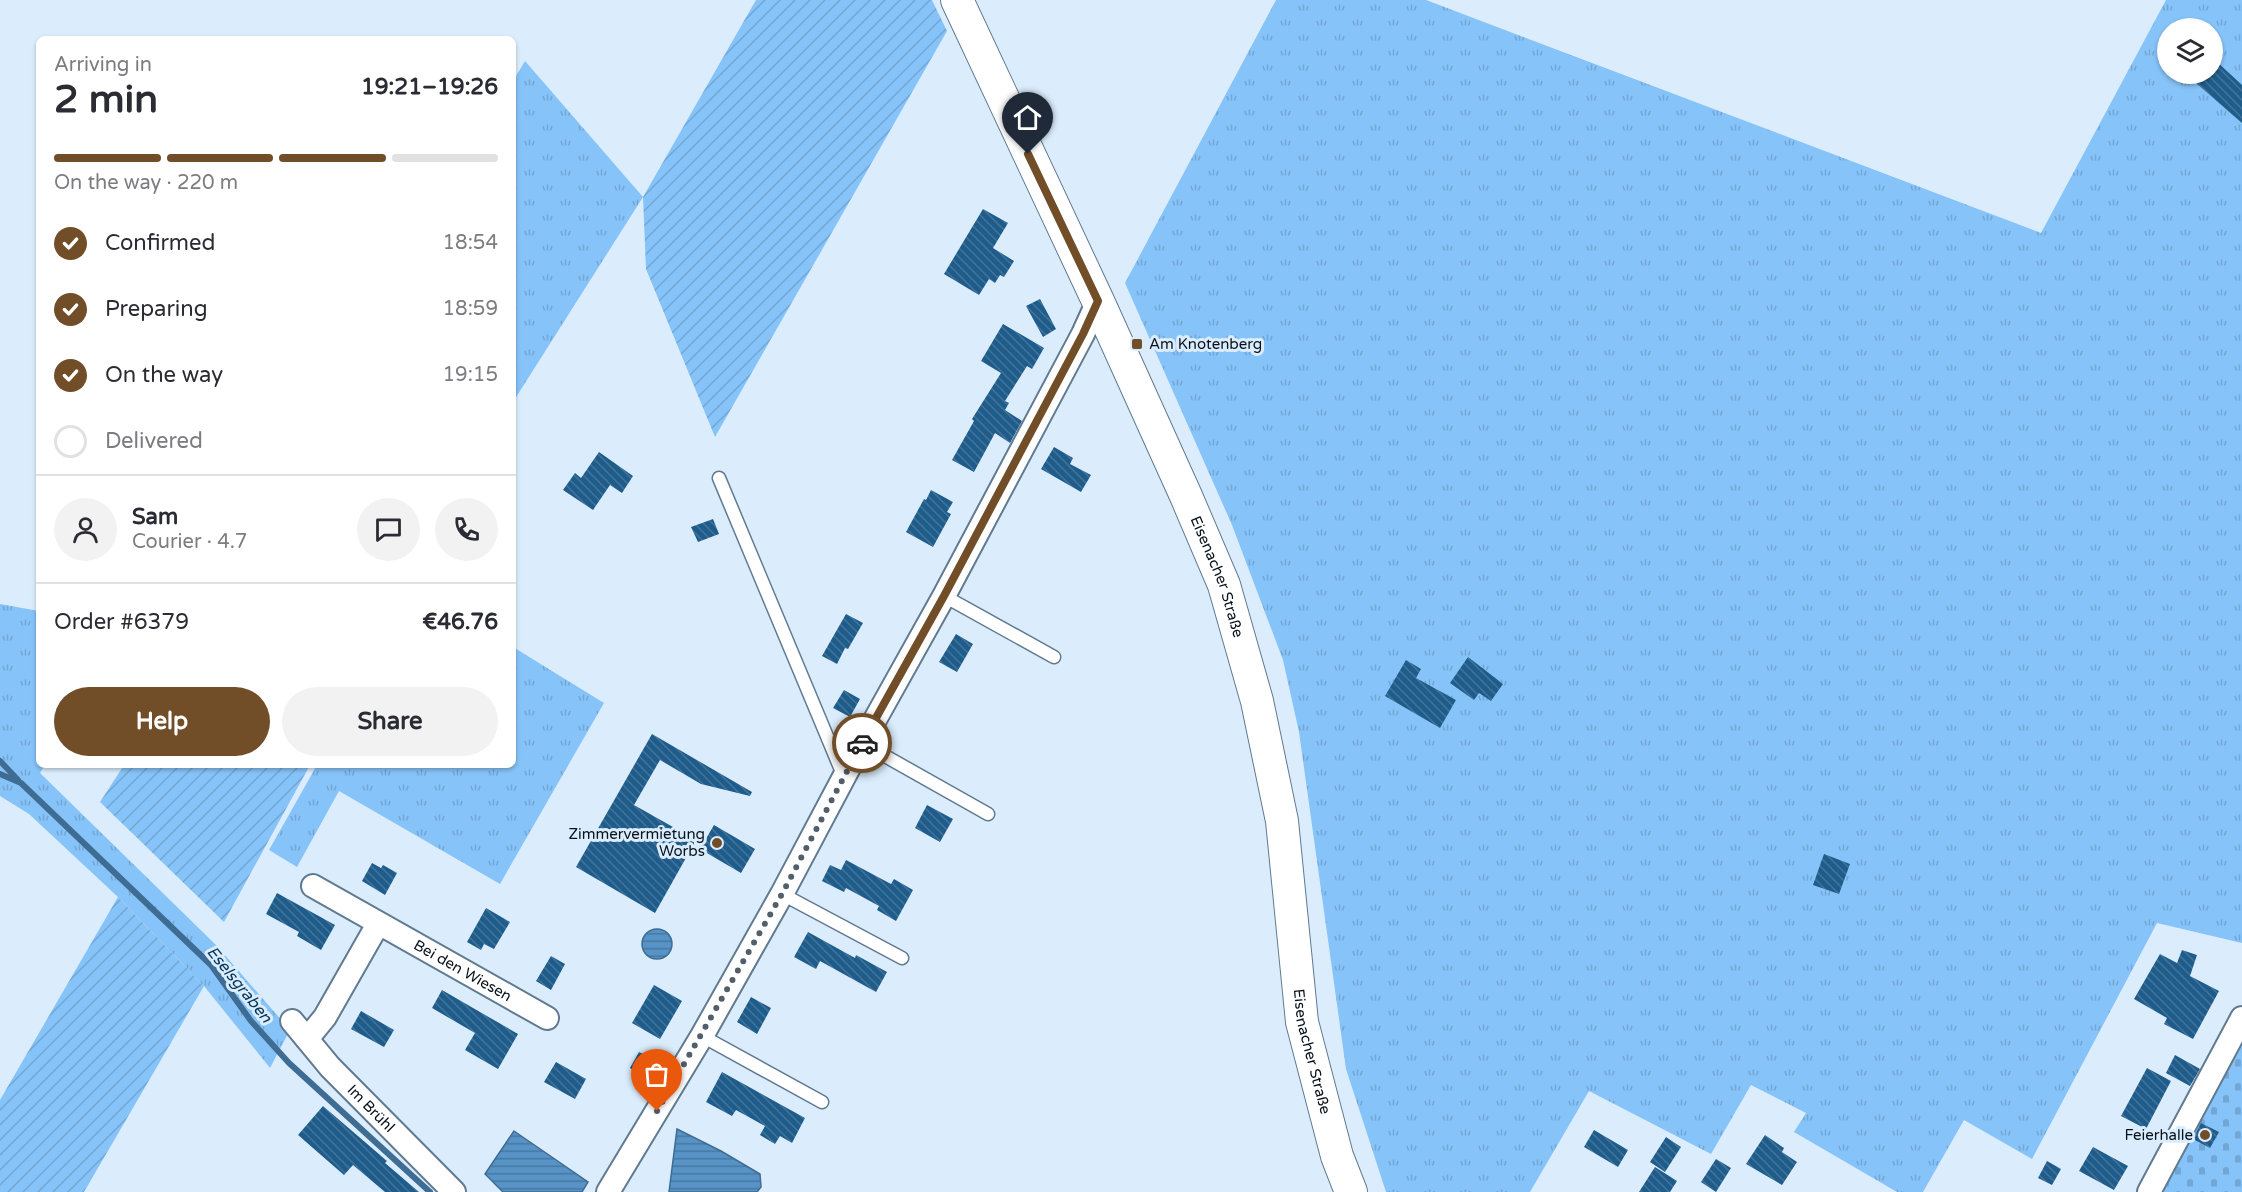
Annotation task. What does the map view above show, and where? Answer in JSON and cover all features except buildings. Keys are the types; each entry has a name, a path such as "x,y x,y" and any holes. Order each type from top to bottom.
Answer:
{"main road":[{"name":"Eisenacher Straße","path":"957,0 1098,301 1224,585 1254,691 1282,821 1302,1022 1337,1156 1351,1192"}],"street":[{"path":"608,1192 702,1036 782,894 862,743 944,596 1083,334 1098,301"},
{"name":"Bei den Wiesen","path":"313,886 547,1018"},
{"path":"307,1039 325,1017 378,924"},
{"path":"2149,1192 2242,1018"},
{"name":"Im Brühl","path":"292,1021 330,1067 454,1192"}],"lane":[{"path":"719,478 845,778"},
{"path":"944,596 1054,657"},
{"path":"862,743 988,814"},
{"path":"782,894 902,958"},
{"path":"702,1036 822,1102"}],"green space":[{"path":"756,0 932,0 947,31 715,437 646,269 643,197"},
{"path":"1276,0 1426,0 2041,233 2166,0 2242,0 2242,943 2157,923 2032,1159 1964,1120 1923,1192 1897,1192 1794,1132 1806,1113 1751,1085 1711,1154 1589,1091 1530,1192 1386,1192 1346,1069 1299,732 1283,660 1232,525 1125,283"},
{"path":"525,61 643,197 516,397 516,76"},
{"path":"0,604 36,610 36,768 43,768 40,773 217,946 290,1030 270,1068 204,986 118,897 29,814 0,796"},
{"path":"516,649 604,703 500,884 339,791 297,867 269,850 315,768 516,768"},
{"path":"122,768 308,768 224,922 100,802"},
{"path":"118,897 204,986 84,1192 0,1192 0,1100"},
{"path":"2242,1039 2242,1192 2161,1192"}],"shaded area":[{"path":"657,929 668,933 672,944 668,955 657,959 646,955 642,944 646,933"},
{"path":"677,1129 760,1174 761,1187 757,1192 669,1192"},
{"path":"514,1131 588,1182 582,1192 503,1192 485,1174"}],"waterway":[{"path":"0,761 18,780"},
{"name":"Eselsgraben","path":"0,774 21,783 211,965 251,1021 289,1063 430,1192"}],"way so far":[{"path":"657,1111 782,894 862,743"}],"place":[{"name":"Am Knotenberg","path":"1137,344"},
{"name":"Zimmervermietung Worbs","path":"717,843"},
{"name":"Feierhalle","path":"2205,1135"}],"route":[{"path":"862,743 955,576 1083,334 1098,301 1028,154"}]}
